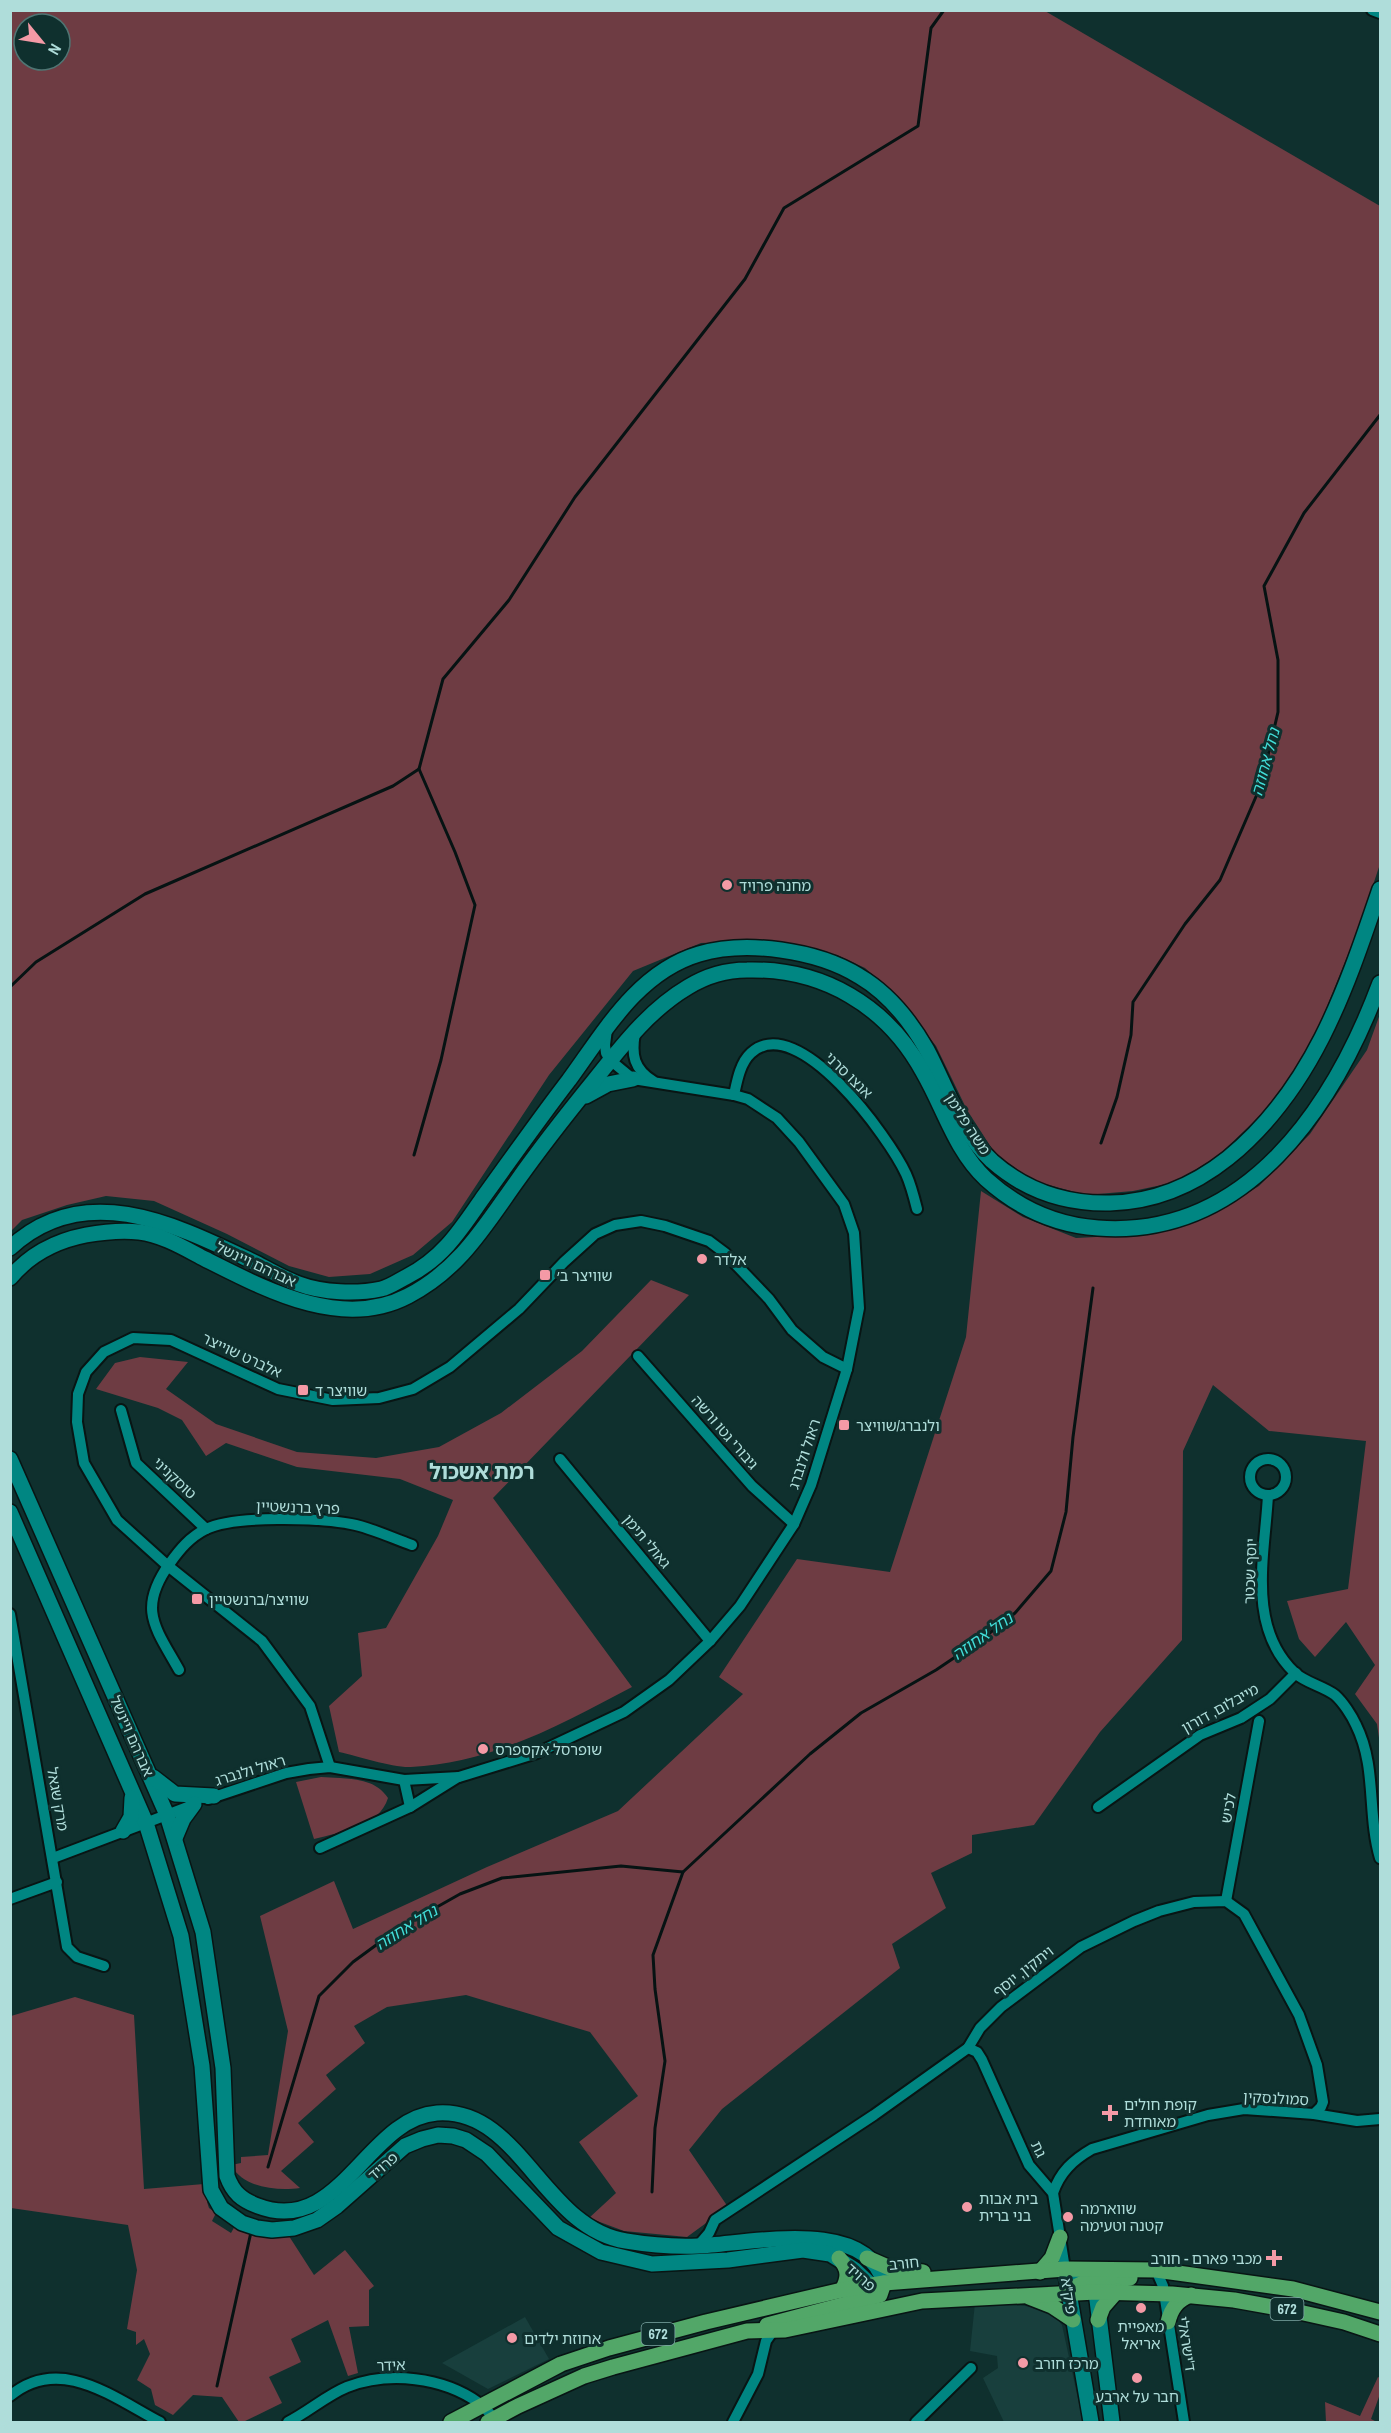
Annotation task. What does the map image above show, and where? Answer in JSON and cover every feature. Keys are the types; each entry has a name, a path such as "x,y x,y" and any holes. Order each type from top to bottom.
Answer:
{"main road":[{"name":"משה פלימן","path":"607,1027 646,983 668,968 696,955 734,947 756,948 827,962 860,976 886,997 901,1013 927,1051 946,1092 970,1133 981,1149 1004,1170 1031,1188 1061,1199 1102,1203 1140,1200 1178,1189 1217,1167 1253,1136 1282,1103 1304,1072 1335,1012 1380,889"},
{"name":"משה פלימן","path":"610,1060 665,1003 707,976 724,972 763,970 810,978 859,1000 885,1020 922,1069 963,1150 975,1167 1002,1192 1031,1211 1066,1224 1112,1229 1134,1228 1177,1221 1217,1202 1238,1189 1277,1156 1308,1122 1331,1088 1363,1026 1380,983"},
{"name":"אברהם ויינשל","path":"10,1248 26,1234 44,1224 72,1214 110,1211 140,1216 178,1229 303,1286 344,1292 384,1288 423,1269 447,1249 607,1027"},
{"name":"אברהם ויינשל","path":"10,1278 23,1263 61,1240 104,1232 140,1232 164,1238 255,1284 314,1305 344,1310 373,1307 404,1298 434,1280 464,1255 610,1060"},
{"path":"578,1101 608,1084 633,1079"},
{"name":"אברהם ויינשל","path":"10,1459 167,1815"},
{"name":"אברהם ויינשל","path":"10,1512 146,1823"},
{"path":"149,1773 159,1784 175,1794 214,1797"},
{"path":"123,1831 131,1817 132,1792"},
{"path":"175,1838 194,1804"},
{"name":"פרויד","path":"167,1815 203,1932 223,2068 227,2176 231,2188 239,2196 264,2208 293,2210 305,2208 328,2194 394,2133 408,2123 422,2116 438,2113 455,2114 481,2122 508,2143 559,2204 587,2226 619,2240 664,2246 697,2246 809,2238 833,2240 849,2246 879,2271 878,2287"},
{"name":"פרויד","path":"146,1823 181,1936 202,2066 211,2190 221,2208 242,2223 272,2230 294,2228 317,2220 337,2206 405,2146 438,2135 453,2136 466,2140 487,2154 548,2219 581,2243 601,2252 636,2262 675,2264 802,2250 830,2254 839,2258 878,2287 894,2306"},
{"path":"1040,2272 1052,2258 1060,2237"},
{"path":"839,2258 847,2271 847,2280 842,2290"},
{"path":"867,2259 890,2268 962,2276"},
{"name":"חורב","path":"452,2422 561,2364 609,2348 842,2290 962,2276 1065,2269 1156,2270 1293,2289 1380,2312"},
{"name":"פיק\"א","path":"1090,2422 1065,2269 1081,2274 1092,2286 1112,2422"},
{"path":"1092,2286 1156,2270"},
{"name":"672","path":"493,2421 584,2376 747,2331 773,2331 934,2300 1069,2293 1092,2286 1117,2291 1191,2295 1290,2310 1344,2322 1380,2334"},
{"path":"747,2331 878,2287"},
{"path":"1098,2320 1103,2307 1117,2291"},
{"path":"1014,2295 1046,2303 1073,2320"},
{"path":"1168,2322 1174,2306 1191,2295"}],"street":[{"path":"1372,10 1380,13"},
{"path":"607,1027 604,1045 610,1060 633,1079"},
{"path":"635,1032 632,1049 637,1069 653,1082"},
{"name":"אנצו סרני","path":"734,1095 746,1059 760,1048 778,1045 809,1058 827,1071 855,1098 888,1144 906,1174 917,1209"},
{"name":"ראול ולנברג","path":"53,1858 194,1804 286,1773 330,1767 404,1780 459,1777 537,1753 624,1712 669,1680 710,1641 740,1606 794,1524 811,1485 847,1369 860,1308 854,1233 844,1204 826,1176 777,1118 748,1099 734,1095 633,1079"},
{"name":"אלברט שוייצר","path":"330,1767 310,1706 262,1641 168,1566 117,1520 84,1463 77,1422 78,1394 86,1372 104,1352 133,1338 171,1340 278,1389 333,1400 379,1398 413,1389 450,1367 519,1309 564,1262 595,1234 615,1225 641,1221 665,1226 709,1241 725,1253 769,1299 792,1330 823,1357 847,1369"},
{"name":"גיבורי גטו ורשה","path":"638,1356 752,1486 794,1524"},
{"name":"טוסקניני","path":"121,1410 136,1462 206,1529"},
{"name":"גאולי תימן","path":"560,1460 710,1641"},
{"name":"יוסף שכטר","path":"1268,1495 1262,1608 1273,1643 1296,1673 1336,1696 1356,1724 1368,1755 1380,1858"},
{"name":"פרץ ברנשטיין","path":"179,1670 156,1628 150,1602 156,1586 184,1543 206,1529 265,1518 341,1523 351,1524 412,1545"},
{"name":"מרק שגאל","path":"10,1614 67,1947 77,1957 104,1966"},
{"name":"מייבלום, דורון","path":"1098,1807 1200,1735 1241,1718 1269,1699 1296,1673"},
{"name":"לכיש","path":"1226,1901 1259,1721"},
{"name":"ראול ולנברג","path":"320,1848 410,1807 459,1777"},
{"path":"404,1780 410,1807"},
{"path":"10,1899 57,1882"},
{"path":"1226,1901 1244,1914 1299,2015 1317,2065 1323,2102 1314,2114"},
{"name":"ויתקין, יוסף","path":"675,2264 697,2246 716,2220 874,2115 968,2048 980,2028 1001,2007 1081,1947 1159,1911 1194,1902 1226,1901"},
{"name":"גת","path":"968,2048 977,2052 982,2060 1029,2165 1053,2193"},
{"name":"סמולנסקין","path":"1053,2193 1060,2176 1076,2159 1092,2149 1208,2115 1244,2109 1314,2114 1357,2121 1380,2119"},
{"path":"1053,2193 1065,2269"},
{"name":"ד'ישראלי","path":"1156,2270 1165,2293 1184,2422"},
{"path":"733,2422 758,2374 766,2342 773,2331"},
{"path":"916,2422 971,2368"},
{"path":"10,2396 30,2383 45,2379 67,2379 84,2382 98,2388 160,2422"},
{"name":"אידר","path":"288,2422 345,2388 371,2380 411,2379 456,2390 482,2405 493,2421"}],"shaded area":[{"path":"11,11 1045,11 1380,206 1380,864 1359,927 1311,1046 1267,1109 1219,1155 1176,1182 1133,1191 1086,1195 1034,1181 996,1155 967,1110 936,1046 898,997 865,968 837,955 759,941 701,943 633,971 549,1075 452,1222 413,1255 370,1274 329,1277 289,1266 227,1234 154,1201 106,1196 67,1205 22,1220 11,1231"},
{"path":"1380,1014 1380,1745 1377,1724 1355,1694 1375,1665 1346,1622 1315,1657 1299,1639 1287,1601 1348,1589 1366,1441 1269,1431 1213,1385 1183,1451 1182,1640 1100,1732 1034,1825 972,1835 972,1853 931,1873 946,1908 892,1944 900,1968 722,2109 689,2150 728,2207 687,2237 624,2231 589,2218 616,2193 579,2142 638,2096 590,2032 466,1995 387,2007 354,2026 365,2043 326,2075 336,2089 298,2123 314,2142 281,2171 300,2188 281,2189 261,2186 236,2173 231,2165 241,2163 241,2157 268,2155 288,2031 260,1916 334,1881 353,1929 487,1867 618,1811 743,1694 719,1677 797,1559 890,1572 966,1337 981,1191 1023,1217 1076,1238 1154,1234 1211,1215 1259,1186 1310,1134 1367,1050"},
{"path":"651,1280 689,1295 493,1498 632,1687 553,1728 498,1750 470,1758 441,1764 404,1767 339,1752 329,1706 362,1676 358,1633 386,1628 438,1536 453,1500 400,1479 297,1467 226,1443 206,1456 182,1420 158,1408 96,1389 115,1363 140,1357 188,1362 166,1389 216,1424 297,1452 376,1458 439,1447 501,1413 582,1351"},
{"path":"321,1777 367,1782 382,1791 388,1798 383,1808 368,1822 347,1831 314,1839 296,1782"},
{"path":"75,1997 134,2015 144,2189 204,2184 210,2196 207,2202 209,2208 216,2213 212,2221 231,2233 236,2224 287,2233 314,2275 345,2250 374,2286 369,2290 369,2326 349,2327 358,2373 348,2376 328,2320 291,2339 301,2362 269,2377 282,2403 243,2422 239,2422 222,2397 193,2395 173,2415 155,2405 151,2389 137,2380 150,2354 144,2339 136,2345 136,2332 127,2329 137,2270 128,2225 11,2208 11,2016"},
{"name":"מרכז חורב","path":"975,2303 1025,2306 1042,2309 1054,2315 1062,2325 1083,2422 1004,2422 983,2378 998,2368 997,2356 970,2351"},
{"name":"אחוזת ילדים","path":"525,2317 549,2359 488,2389 442,2363"},
{"path":"1378,2377 1380,2378 1380,2394 1371,2419 1377,2422 1326,2422 1325,2402 1360,2416"}],"waterway":[{"path":"10,987 36,962 145,894 393,786 419,769 443,679 509,600 575,497 745,279 784,208 918,126 931,28 944,10"},
{"name":"נחל אחוזה","path":"1101,1143 1117,1097 1131,1035 1133,1002 1185,924 1220,880 1261,785 1278,712 1278,660 1264,586 1304,513 1380,415"},
{"path":"414,1155 441,1060 475,905 419,769"},
{"name":"נחל אחוזה","path":"652,2192 655,2128 665,2061 655,1989 653,1955 683,1872 810,1754 861,1713 936,1670 982,1639 1015,1613 1051,1571 1066,1512 1073,1437 1093,1288"},
{"name":"נחל אחוזה","path":"268,2167 319,1996 353,1962 398,1929 460,1894 502,1878 621,1866 683,1872"},
{"name":"נחל אחוזה","path":"217,2386 251,2232"}],"place":[{"name":"מחנה פרויד","path":"727,885"},
{"name":"אלדר","path":"702,1259"},
{"name":"שוויצר ב׳","path":"545,1275"},
{"name":"שוויצר ד","path":"303,1390"},
{"name":"ולנברג/שוויצר","path":"844,1425"},
{"name":"שוויצר/ברנשטיין","path":"197,1599"},
{"name":"שופרסל אקספרס","path":"483,1749"},
{"name":"קופת חולים מאוחדת","path":"1110,2113"},
{"name":"בית אבות בני ברית","path":"967,2207"},
{"name":"שווארמה קטנה וטעימה","path":"1068,2217"},
{"name":"מכבי פארם - חורב","path":"1274,2258"},
{"name":"מאפיית אריאל","path":"1141,2308"},
{"name":"אחוזת ילדים","path":"512,2338"},
{"name":"מרכז חורב","path":"1023,2363"},
{"name":"חבר על ארבע","path":"1137,2378"}],"district":[{"name":"רמת אשכול","path":"482,1471"}]}
